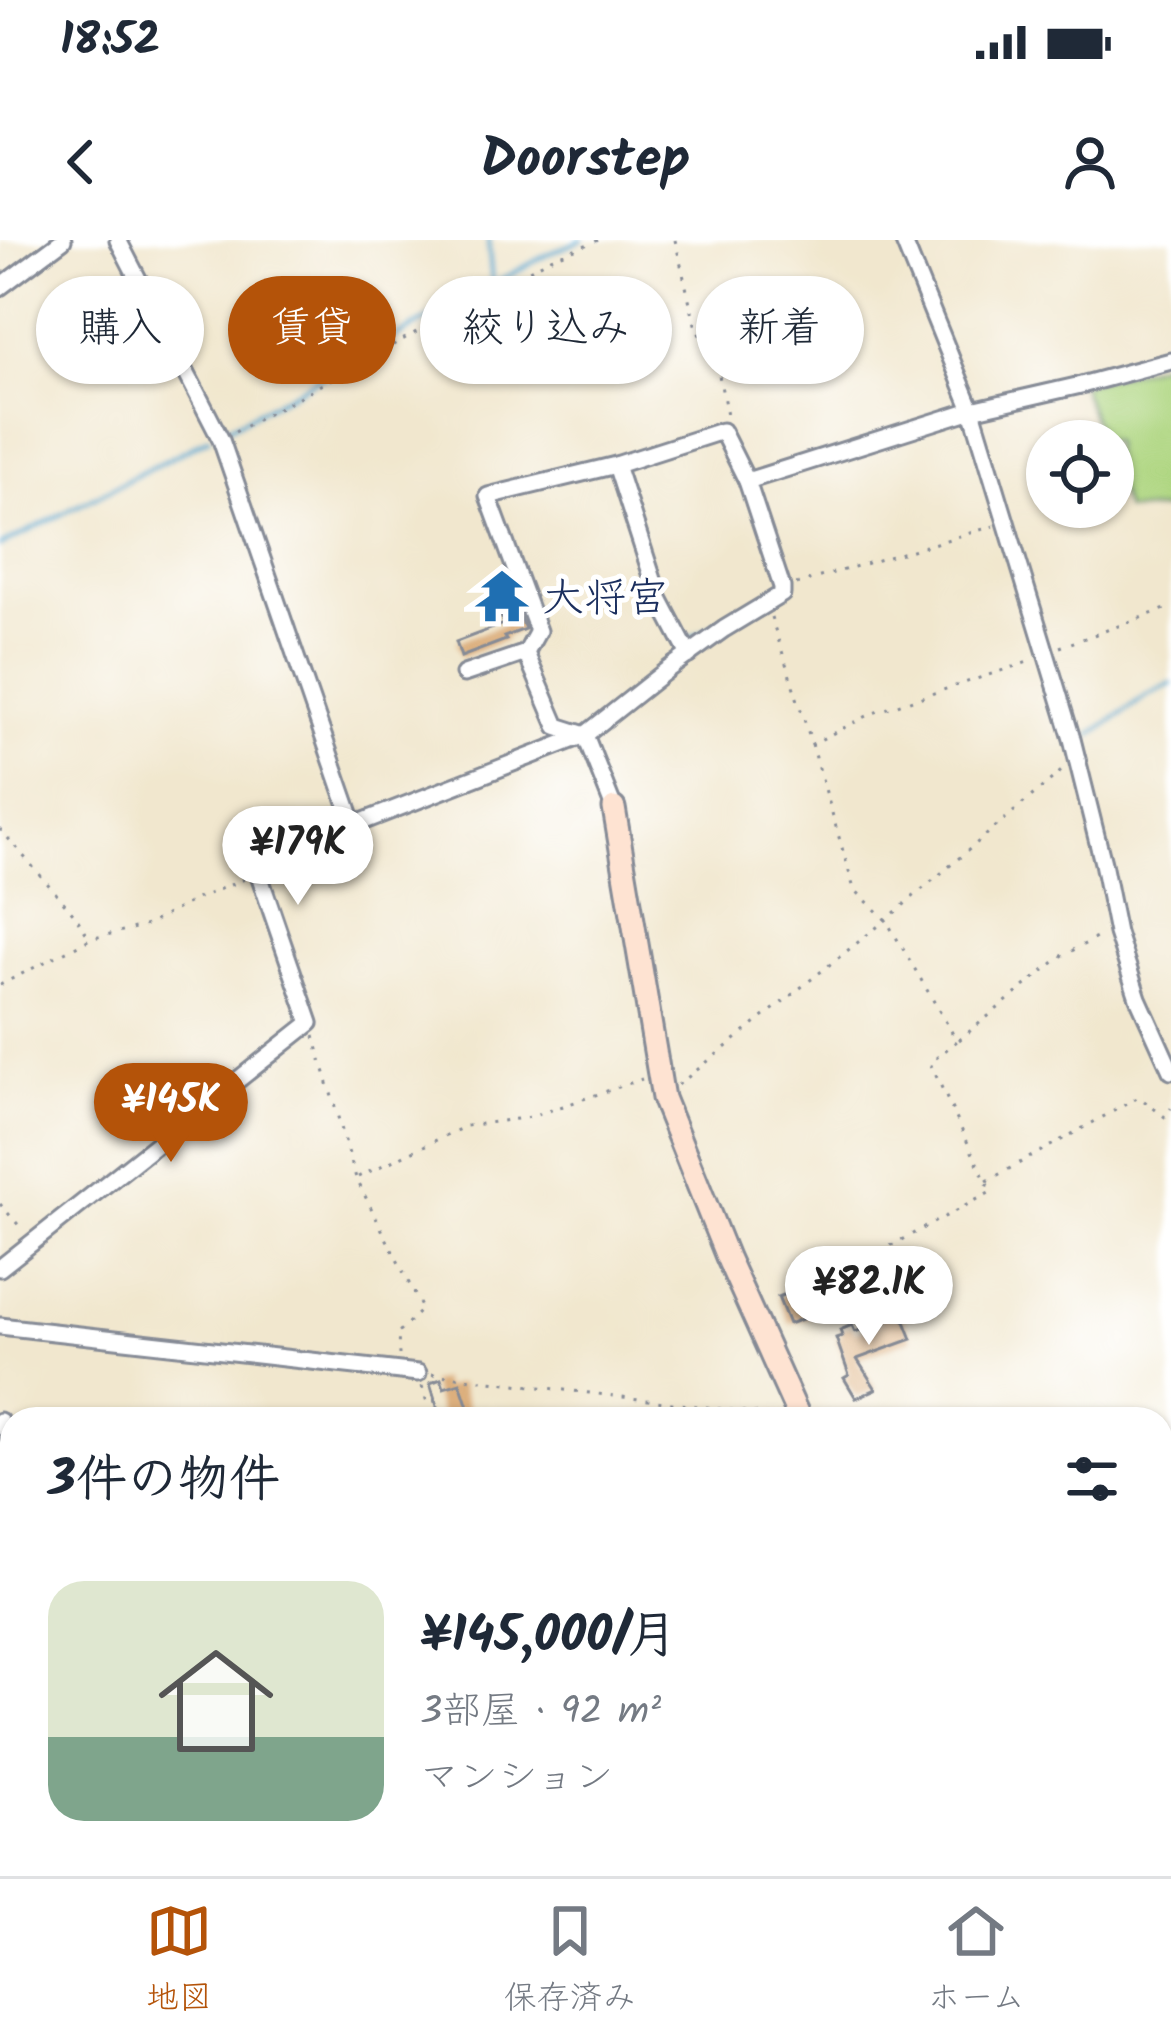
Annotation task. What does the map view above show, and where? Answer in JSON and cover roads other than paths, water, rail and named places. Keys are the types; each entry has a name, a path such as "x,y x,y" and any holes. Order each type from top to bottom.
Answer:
{"street":[{"path":"0,287 63,240"},
{"path":"118,240 221,440 354,825"},
{"path":"903,240 973,410 1077,758 1116,928 1138,998 1171,1071"},
{"path":"747,481 973,410 1171,361"},
{"path":"0,1268 310,1022 256,866 585,736 688,655 782,595 747,481 723,433 488,496 538,632 526,653 464,674"},
{"path":"616,465 658,598 688,655"},
{"path":"526,653 557,726 585,736 614,808 663,1098 795,1407"},
{"path":"0,1326 418,1373"}],"waterway":[{"path":"488,240 491,276"},
{"path":"222,431 582,240"},
{"path":"0,546 209,438"},
{"path":"690,638 729,618"},
{"path":"1091,735 1171,684"}],"place":[{"name":"大将宮","path":"502,596"}]}
